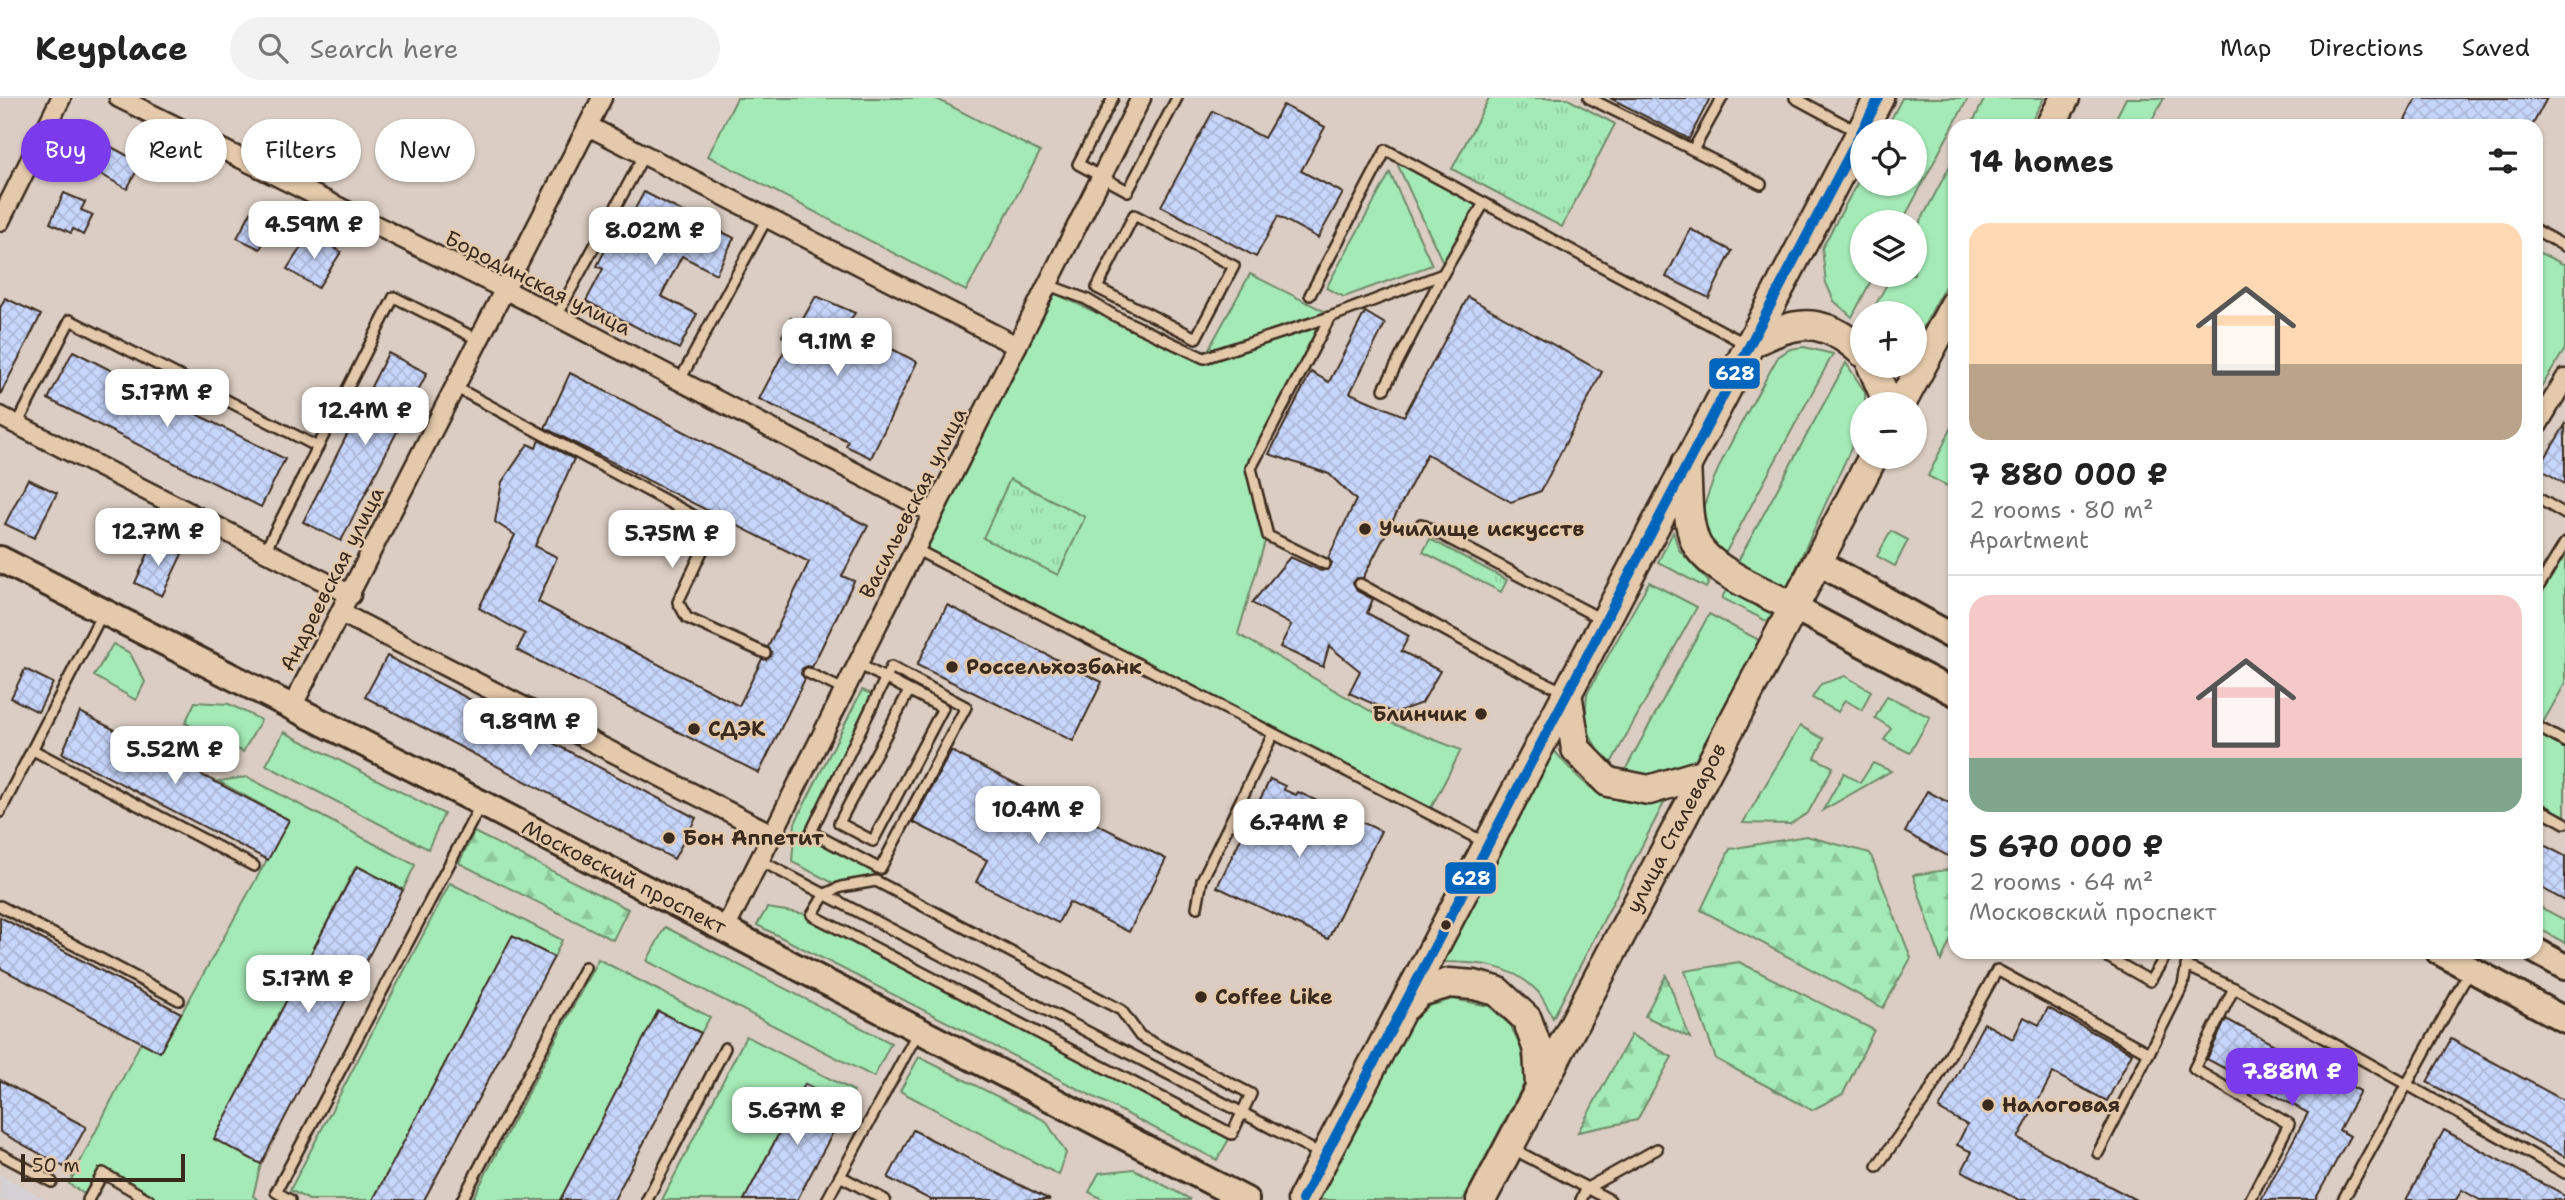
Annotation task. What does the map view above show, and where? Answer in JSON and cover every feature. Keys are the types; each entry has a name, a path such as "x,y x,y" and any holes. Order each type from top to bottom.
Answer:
{"main road":[{"path":"1868,119 1879,98"},
{"path":"2054,119 2065,98"},
{"path":"1302,1200 1850,152"},
{"path":"1907,392 1948,317"},
{"path":"1748,345 1793,325 1830,330 1850,341"},
{"path":"1686,464 1690,526 1696,544 1708,558 1723,569 1794,608"},
{"name":"улица Сталеваров","path":"1481,1200 1868,469"},
{"path":"1567,693 1576,749 1608,782 1649,790 1705,773"},
{"path":"1398,1015 1419,992 1449,983 1474,985 1497,991 1527,1019 1538,1049 1540,1087"}],"street":[{"path":"0,221 61,98"},
{"name":"Бородинская улица","path":"119,98 504,289 933,513"},
{"name":"Андреевская улица","path":"292,707 602,98"},
{"name":"Васильевская улица","path":"725,929 1141,98"},
{"path":"588,126 1017,346"},
{"path":"2543,416 2565,379"},
{"path":"0,416 351,595"},
{"name":"Московский проспект","path":"0,559 481,803 1246,1200"},
{"path":"1819,563 1948,634"},
{"path":"1794,608 1948,689"},
{"path":"341,613 772,834"},
{"path":"2543,955 2565,967"},
{"path":"2452,959 2565,1020"}],"lane":[{"path":"1113,98 1078,164 1128,191 1177,98"},
{"path":"1589,98 1761,184"},
{"path":"1693,150 1722,98"},
{"path":"1795,98 1850,128"},
{"path":"1310,295 1386,150 1748,345"},
{"path":"556,317 644,155"},
{"path":"1384,389 1443,274 1484,203"},
{"path":"1134,215 1234,266 1196,338 1123,302 1097,288 1134,215"},
{"path":"679,382 767,218"},
{"path":"2543,234 2565,245"},
{"path":"1048,285 1086,299 1115,316 1204,358 1330,317 1443,274"},
{"path":"265,551 394,297 479,340"},
{"path":"1115,316 1123,302"},
{"path":"1325,564 1268,536 1251,468 1330,317"},
{"path":"17,425 70,320 318,447"},
{"path":"455,387 695,517 705,526 705,545 678,602 687,618 765,653"},
{"path":"2543,501 2565,514"},
{"path":"1421,524 1604,621"},
{"path":"2543,579 2565,543"},
{"path":"915,549 1488,844"},
{"path":"1360,583 1514,668 1567,693"},
{"path":"0,812 104,612"},
{"path":"858,664 943,708 873,841 839,823 909,691"},
{"path":"891,667 966,707 880,869 811,832 885,678 891,667"},
{"path":"808,673 844,690"},
{"path":"2543,730 2565,742"},
{"path":"1197,907 1202,880 1273,734"},
{"path":"33,750 254,866"},
{"path":"290,1200 276,1192 481,803"},
{"path":"2543,811 2565,823"},
{"path":"759,860 1325,1156"},
{"path":"876,881 1122,1010 1140,1036 1251,1094 1232,1134 812,915 825,894 841,887 876,881"},
{"path":"0,906 179,1000"},
{"path":"2111,959 2150,981 2164,959"},
{"path":"2098,1153 2183,985 2188,959"},
{"path":"2186,966 2234,988 2565,1173"},
{"path":"462,1200 585,967"},
{"path":"2343,1200 2470,969"},
{"path":"1877,1166 1926,1098 1997,970 2149,1053"},
{"path":"2234,988 2194,1069 2289,1124 2249,1200"},
{"path":"827,1200 919,1029"},
{"path":"647,1200 725,1048"},
{"path":"1509,1147 1610,1200"},
{"path":"1581,1200 1587,1188 1657,1149"},
{"path":"0,1154 52,1182"},
{"path":"88,1200 103,1172 149,1200"},
{"path":"840,1177 885,1200"}],"shaded area":[{"path":"0,1174 47,1200 0,1200"}],"green space":[{"path":"737,98 935,98 1040,152 966,291 708,156"},
{"path":"1489,98 1566,98 1615,124 1562,227 1452,169"},
{"path":"1902,98 1968,98 1957,119 1948,119 1948,136 1927,175 1927,119 1891,119"},
{"path":"1985,98 2044,98 2033,119 1974,119"},
{"path":"2126,98 2164,98 2153,119 2116,119"},
{"path":"1395,159 1479,204 1444,265"},
{"path":"1948,169 1948,280 1927,320 1927,301 1878,301 1885,287 1927,287 1927,210"},
{"path":"1390,173 1432,265 1344,297 1326,288"},
{"path":"1850,196 1916,196 1908,210 1850,210 1850,287 1868,287 1860,301 1850,301 1850,315 1834,301 1826,283 1822,248"},
{"path":"2543,254 2565,265 2565,349 2543,385"},
{"path":"1250,274 1328,313 1206,354"},
{"path":"1052,292 1204,363 1322,323 1248,467 1266,538 1238,634 1391,723 1461,750 1430,810 924,549"},
{"path":"1804,347 1833,354 1725,554 1710,542 1703,530 1704,509 1710,489 1732,441 1778,357 1790,349"},
{"path":"1846,363 1850,369 1850,378 1856,378 1865,392 1850,392 1850,451 1787,588 1737,563"},
{"path":"1948,435 1948,486 1928,476"},
{"path":"1010,479 1085,517 1058,575 983,538"},
{"path":"1891,531 1908,540 1895,566 1877,556"},
{"path":"1673,532 1679,550 1709,582 1706,588 1658,562"},
{"path":"1430,539 1507,580 1501,592 1423,552"},
{"path":"2565,550 2565,684 2543,722 2543,587"},
{"path":"1649,582 1697,607 1610,765 1589,732 1586,715 1587,694"},
{"path":"1726,590 1772,614 1768,622 1722,598"},
{"path":"1709,614 1759,640 1694,764 1655,778 1624,772"},
{"path":"113,644 130,653 145,682 136,700 94,676"},
{"path":"1845,676 1871,691 1862,710 1845,700 1838,712 1812,698 1821,684"},
{"path":"862,690 876,696 811,831 880,869 876,881 841,887 792,862 795,823"},
{"path":"1887,696 1930,717 1910,753 1884,740 1891,728 1875,718"},
{"path":"195,702 229,704 261,720 243,752 185,723"},
{"path":"1800,726 1824,739 1815,758 1833,767 1808,813 1790,824 1743,823"},
{"path":"284,732 444,814 428,849 266,765"},
{"path":"2543,733 2565,746 2565,819 2543,808"},
{"path":"1552,748 1577,776 1599,793 1626,802 1664,803 1553,1018 1539,993 1529,983 1506,970 1481,964 1440,962"},
{"path":"1873,763 1891,771 1823,810 1844,773 1860,783"},
{"path":"247,777 415,865 403,890 356,866 215,1139 261,1164 253,1196 259,1200 158,1200 102,1169 86,1195 69,1184 141,1042 160,1052 289,820 218,781"},
{"path":"474,832 628,909 613,940 459,863"},
{"path":"1806,836 1870,853 1911,958 1883,1008 1701,910 1730,849"},
{"path":"1948,870 1948,946 1941,961 1913,875"},
{"path":"450,883 562,940 554,957 512,937 373,1200 309,1200 290,1190"},
{"path":"767,908 812,915 1232,1134 1217,1160 757,925"},
{"path":"2543,909 2565,920 2565,943 2543,931"},
{"path":"665,927 891,1043 874,1077 647,961"},
{"path":"598,959 710,1017 701,1033 560,1200 472,1200"},
{"path":"1739,962 1874,1030 1843,1094 1812,1110 1716,1059 1685,971"},
{"path":"1666,975 1690,1038 1645,1016"},
{"path":"1453,999 1489,1006 1510,1025 1521,1048 1526,1080 1463,1200 1315,1200 1409,1022 1429,1006"},
{"path":"1631,1035 1672,1057 1637,1120 1578,1132"},
{"path":"746,1036 854,1091 847,1106 805,1084 744,1200 662,1200"},
{"path":"919,1057 1046,1121 1066,1153 1059,1175 900,1091"},
{"path":"1134,1169 1190,1200 1104,1200 1089,1192 1099,1173"}],"building":[{"path":"1610,98 1710,98 1689,139"},
{"path":"2417,98 2547,98 2536,119 2406,119"},
{"path":"1283,105 1325,127 1301,171 1343,193 1318,238 1278,216 1256,257 1161,206 1213,111 1264,138"},
{"path":"111,147 125,154 125,182 131,182 127,189 111,180"},
{"path":"644,192 734,238 716,274 682,256 661,296 697,314 679,349 586,301 603,269 597,266 621,219 628,222"},
{"path":"64,193 85,202 81,210 93,215 83,235 73,229 71,233 50,223"},
{"path":"252,210 275,221 260,249 237,238"},
{"path":"1690,229 1732,251 1709,298 1666,277"},
{"path":"310,233 341,252 318,288 287,269"},
{"path":"816,296 855,313 842,332 889,356 892,349 917,362 871,458 846,446 848,441 759,399 789,342 782,336 791,318 800,324"},
{"name":"Училище искусств","path":"1468,297 1602,372 1541,491 1511,502 1427,454 1363,578 1357,578 1353,583 1357,591 1373,599 1367,613 1409,636 1401,651 1440,671 1422,703 1394,713 1349,693 1360,671 1329,646 1323,667 1280,647 1291,625 1252,603 1290,557 1321,571 1329,569 1332,563 1328,558 1356,500 1329,474 1269,454 1311,372 1329,382 1365,312 1385,324 1350,393 1404,416"},
{"path":"5,298 41,315 0,395 0,308"},
{"path":"73,351 285,459 261,507 48,399"},
{"path":"388,353 427,373 341,541 303,522"},
{"path":"570,373 868,526 842,576 854,581 812,667 802,669 801,674 805,679 759,773 517,650 525,634 479,608 515,535 495,522 502,482 528,444 536,448 539,440 574,459 535,546 557,557 538,602 739,706 762,659 766,660 771,656 772,652 768,647 809,562 545,428"},
{"path":"2565,425 2565,484 2543,470 2543,461"},
{"path":"28,479 57,493 34,538 5,524"},
{"path":"154,540 182,554 162,596 135,583"},
{"path":"947,605 1102,682 1073,741 917,665"},
{"path":"387,656 696,818 674,859 365,697"},
{"path":"25,669 53,683 38,712 11,698"},
{"path":"80,712 289,820 268,860 62,753"},
{"path":"951,751 1166,859 1129,932 1069,902 1058,923 976,882 987,860 913,822"},
{"path":"1270,779 1285,786 1284,790 1296,795 1298,792 1381,831 1328,939 1217,887"},
{"path":"1927,791 1948,802 1948,856 1905,832"},
{"path":"2543,845 2565,856 2565,901 2543,889"},
{"path":"357,866 403,890 261,1164 214,1139"},
{"path":"0,917 181,1013 160,1052 0,968"},
{"path":"512,936 554,957 424,1200 373,1200"},
{"name":"Налоговая","path":"2048,1008 2132,1053 2107,1101 2053,1073 2018,1138 2136,1200 2019,1200 1962,1171 1972,1152 1957,1145 1967,1125 1939,1109 1984,1023 2013,1039 2024,1017 2039,1025"},
{"path":"658,1011 701,1033 614,1200 560,1200"},
{"path":"2226,1019 2360,1091 2339,1130 2350,1136 2315,1200 2261,1200 2308,1113 2207,1059"},
{"path":"2451,1039 2565,1101 2565,1157 2427,1082"},
{"path":"0,1080 86,1127 64,1167 0,1132"},
{"path":"805,1084 847,1106 797,1200 744,1200"},
{"path":"913,1130 1050,1200 931,1200 888,1178"},
{"path":"2444,1130 2565,1196 2565,1200 2480,1200 2462,1190 2456,1200 2406,1200"}],"transit line":[{"name":"628","path":"1302,1200 1879,98"}],"place":[{"name":"Училище искусств","path":"1365,529"},
{"name":"Россельхозбанк","path":"952,667"},
{"name":"Блинчик","path":"1481,714"},
{"name":"СДЭК","path":"694,729"},
{"name":"Бон Аппетит","path":"669,838"},
{"name":"Coffee Like","path":"1201,997"},
{"name":"Налоговая","path":"1988,1105"}]}
